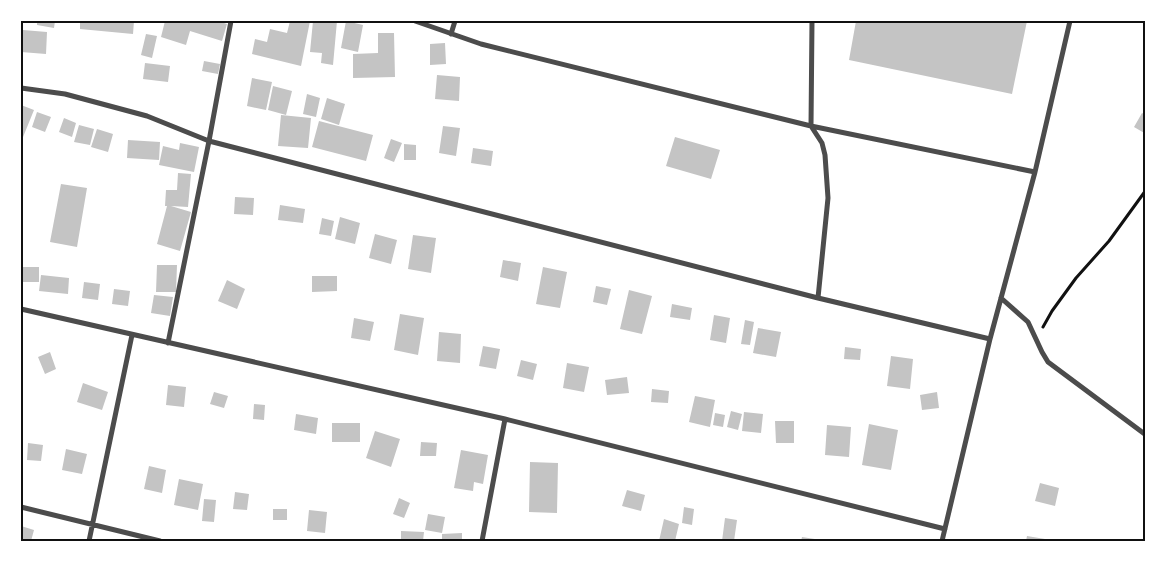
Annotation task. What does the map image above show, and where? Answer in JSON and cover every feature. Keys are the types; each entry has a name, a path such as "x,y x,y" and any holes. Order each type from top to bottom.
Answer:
{"street":[{"path":"168,343 210,141 231,21"},
{"path":"414,21 481,44 811,126 1035,172"},
{"path":"451,34 455,21"},
{"path":"812,21 811,126 822,143 825,155 828,198 818,298"},
{"path":"942,541 990,339 1035,172 1070,21"},
{"path":"21,88 65,94 147,116 210,141 818,298 990,339"},
{"path":"1001,298 1028,322 1048,362 1146,435"},
{"path":"21,309 505,419 945,529"},
{"path":"89,541 94,525 132,335"},
{"path":"482,541 505,419"},
{"path":"21,507 160,541"}],"path":[{"path":"1037,339 1052,311 1076,278 1109,241 1146,190"}],"building":[{"path":"37,21 55,21 54,28 37,25"},
{"path":"80,21 134,21 133,34 80,29"},
{"path":"165,21 218,21 227,24 222,41 190,31 186,45 161,37"},
{"path":"290,21 310,21 301,66 252,54 255,39 267,42 270,29 287,33"},
{"path":"313,21 337,21 333,65 321,63 322,53 310,52"},
{"path":"346,21 363,25 358,52 341,48"},
{"path":"856,21 1027,21 1012,94 849,60"},
{"path":"23,30 47,32 46,54 21,52"},
{"path":"378,33 394,33 395,77 353,78 353,54 378,53"},
{"path":"146,34 157,36 152,58 141,55"},
{"path":"445,43 446,64 430,65 430,44"},
{"path":"204,61 220,64 218,74 202,71"},
{"path":"145,63 170,66 168,82 143,79"},
{"path":"437,75 460,77 459,101 435,99"},
{"path":"252,78 272,82 266,110 247,106"},
{"path":"273,86 292,91 286,115 268,110"},
{"path":"307,94 320,98 316,117 303,114"},
{"path":"327,98 345,104 339,125 321,119"},
{"path":"21,105 34,110 21,142"},
{"path":"37,112 51,117 45,132 32,127"},
{"path":"1142,113 1146,115 1146,134 1134,127"},
{"path":"281,115 311,118 308,148 278,146"},
{"path":"64,118 76,123 72,137 59,132"},
{"path":"319,121 373,135 366,161 312,147"},
{"path":"79,125 94,129 90,145 74,142"},
{"path":"443,126 460,128 456,156 439,153"},
{"path":"97,129 113,134 108,152 91,147"},
{"path":"675,137 720,150 711,179 666,166"},
{"path":"391,139 402,143 394,162 384,158"},
{"path":"128,140 160,142 159,160 127,158"},
{"path":"180,143 199,147 194,172 159,165 163,146 179,150"},
{"path":"404,144 416,145 416,160 404,160"},
{"path":"473,148 493,151 491,166 471,163"},
{"path":"178,173 191,174 188,207 171,206 191,212 180,251 157,244 167,206 165,206 166,190 177,190"},
{"path":"61,184 87,188 77,247 50,242"},
{"path":"235,197 254,198 253,215 234,214"},
{"path":"280,205 305,209 303,223 278,220"},
{"path":"340,217 360,223 355,244 335,239"},
{"path":"322,218 334,221 331,236 319,234"},
{"path":"375,234 397,240 391,264 369,258"},
{"path":"413,235 436,238 431,273 408,269"},
{"path":"503,260 521,263 518,281 500,277"},
{"path":"157,265 177,265 176,292 156,292"},
{"path":"21,267 39,267 39,282 21,282"},
{"path":"543,267 567,272 560,308 536,304"},
{"path":"41,275 69,278 68,294 39,291"},
{"path":"312,276 337,276 337,291 312,292"},
{"path":"227,280 245,289 237,309 218,301"},
{"path":"84,282 100,284 98,300 82,298"},
{"path":"596,286 611,289 607,305 593,302"},
{"path":"114,289 130,291 128,306 112,304"},
{"path":"629,290 652,296 642,334 620,329"},
{"path":"154,295 173,297 170,316 151,313"},
{"path":"672,304 692,308 690,320 670,317"},
{"path":"400,314 424,318 418,355 394,350"},
{"path":"714,315 730,318 726,343 710,340"},
{"path":"354,318 374,322 370,341 351,338"},
{"path":"745,320 754,322 750,345 741,344"},
{"path":"758,328 781,332 776,357 753,353"},
{"path":"439,332 461,334 460,363 437,361"},
{"path":"483,346 500,349 496,369 479,366"},
{"path":"845,347 861,349 860,360 844,359"},
{"path":"50,352 56,369 45,374 38,357"},
{"path":"891,356 913,359 910,389 887,386"},
{"path":"521,360 537,364 533,380 517,376"},
{"path":"567,363 589,367 584,392 563,388"},
{"path":"627,377 629,393 607,395 605,380"},
{"path":"83,383 108,392 102,410 77,402"},
{"path":"168,385 186,387 184,407 166,405"},
{"path":"652,389 669,391 668,403 651,402"},
{"path":"214,392 228,396 224,408 210,404"},
{"path":"937,392 939,408 922,410 920,395"},
{"path":"695,396 715,400 710,427 689,422"},
{"path":"254,404 265,405 264,420 253,419"},
{"path":"731,411 742,414 738,430 727,427"},
{"path":"744,412 763,414 761,433 742,431"},
{"path":"715,413 725,415 723,427 713,425"},
{"path":"296,414 318,418 316,434 294,430"},
{"path":"775,421 794,421 794,443 776,443"},
{"path":"332,423 360,423 360,442 332,442"},
{"path":"869,424 898,430 891,470 862,465"},
{"path":"827,425 851,427 849,457 825,455"},
{"path":"375,431 400,439 391,467 366,458"},
{"path":"421,442 437,443 436,456 420,456"},
{"path":"28,443 43,445 41,461 27,460"},
{"path":"66,449 87,454 82,474 62,470"},
{"path":"461,450 488,455 483,484 474,482 473,491 454,488"},
{"path":"530,462 558,463 557,513 529,512"},
{"path":"149,466 166,470 162,493 144,489"},
{"path":"179,479 203,484 198,510 174,505"},
{"path":"1040,483 1059,488 1055,506 1035,501"},
{"path":"627,490 645,495 641,511 622,506"},
{"path":"235,492 249,494 247,510 233,509"},
{"path":"399,498 410,503 404,518 393,514"},
{"path":"204,499 216,500 214,522 202,521"},
{"path":"684,507 694,509 692,525 682,523"},
{"path":"273,509 287,509 287,520 273,520"},
{"path":"309,510 327,512 325,533 307,531"},
{"path":"428,514 445,517 442,533 425,530"},
{"path":"725,518 737,520 734,541 722,541"},
{"path":"664,519 679,524 675,541 659,541"},
{"path":"21,526 34,530 31,541 21,541"},
{"path":"401,531 424,532 423,541 401,541"},
{"path":"462,533 462,541 442,541 442,534"},
{"path":"1027,536 1045,539 1044,541 1026,541"},
{"path":"802,537 821,540 821,541 801,541"}]}
